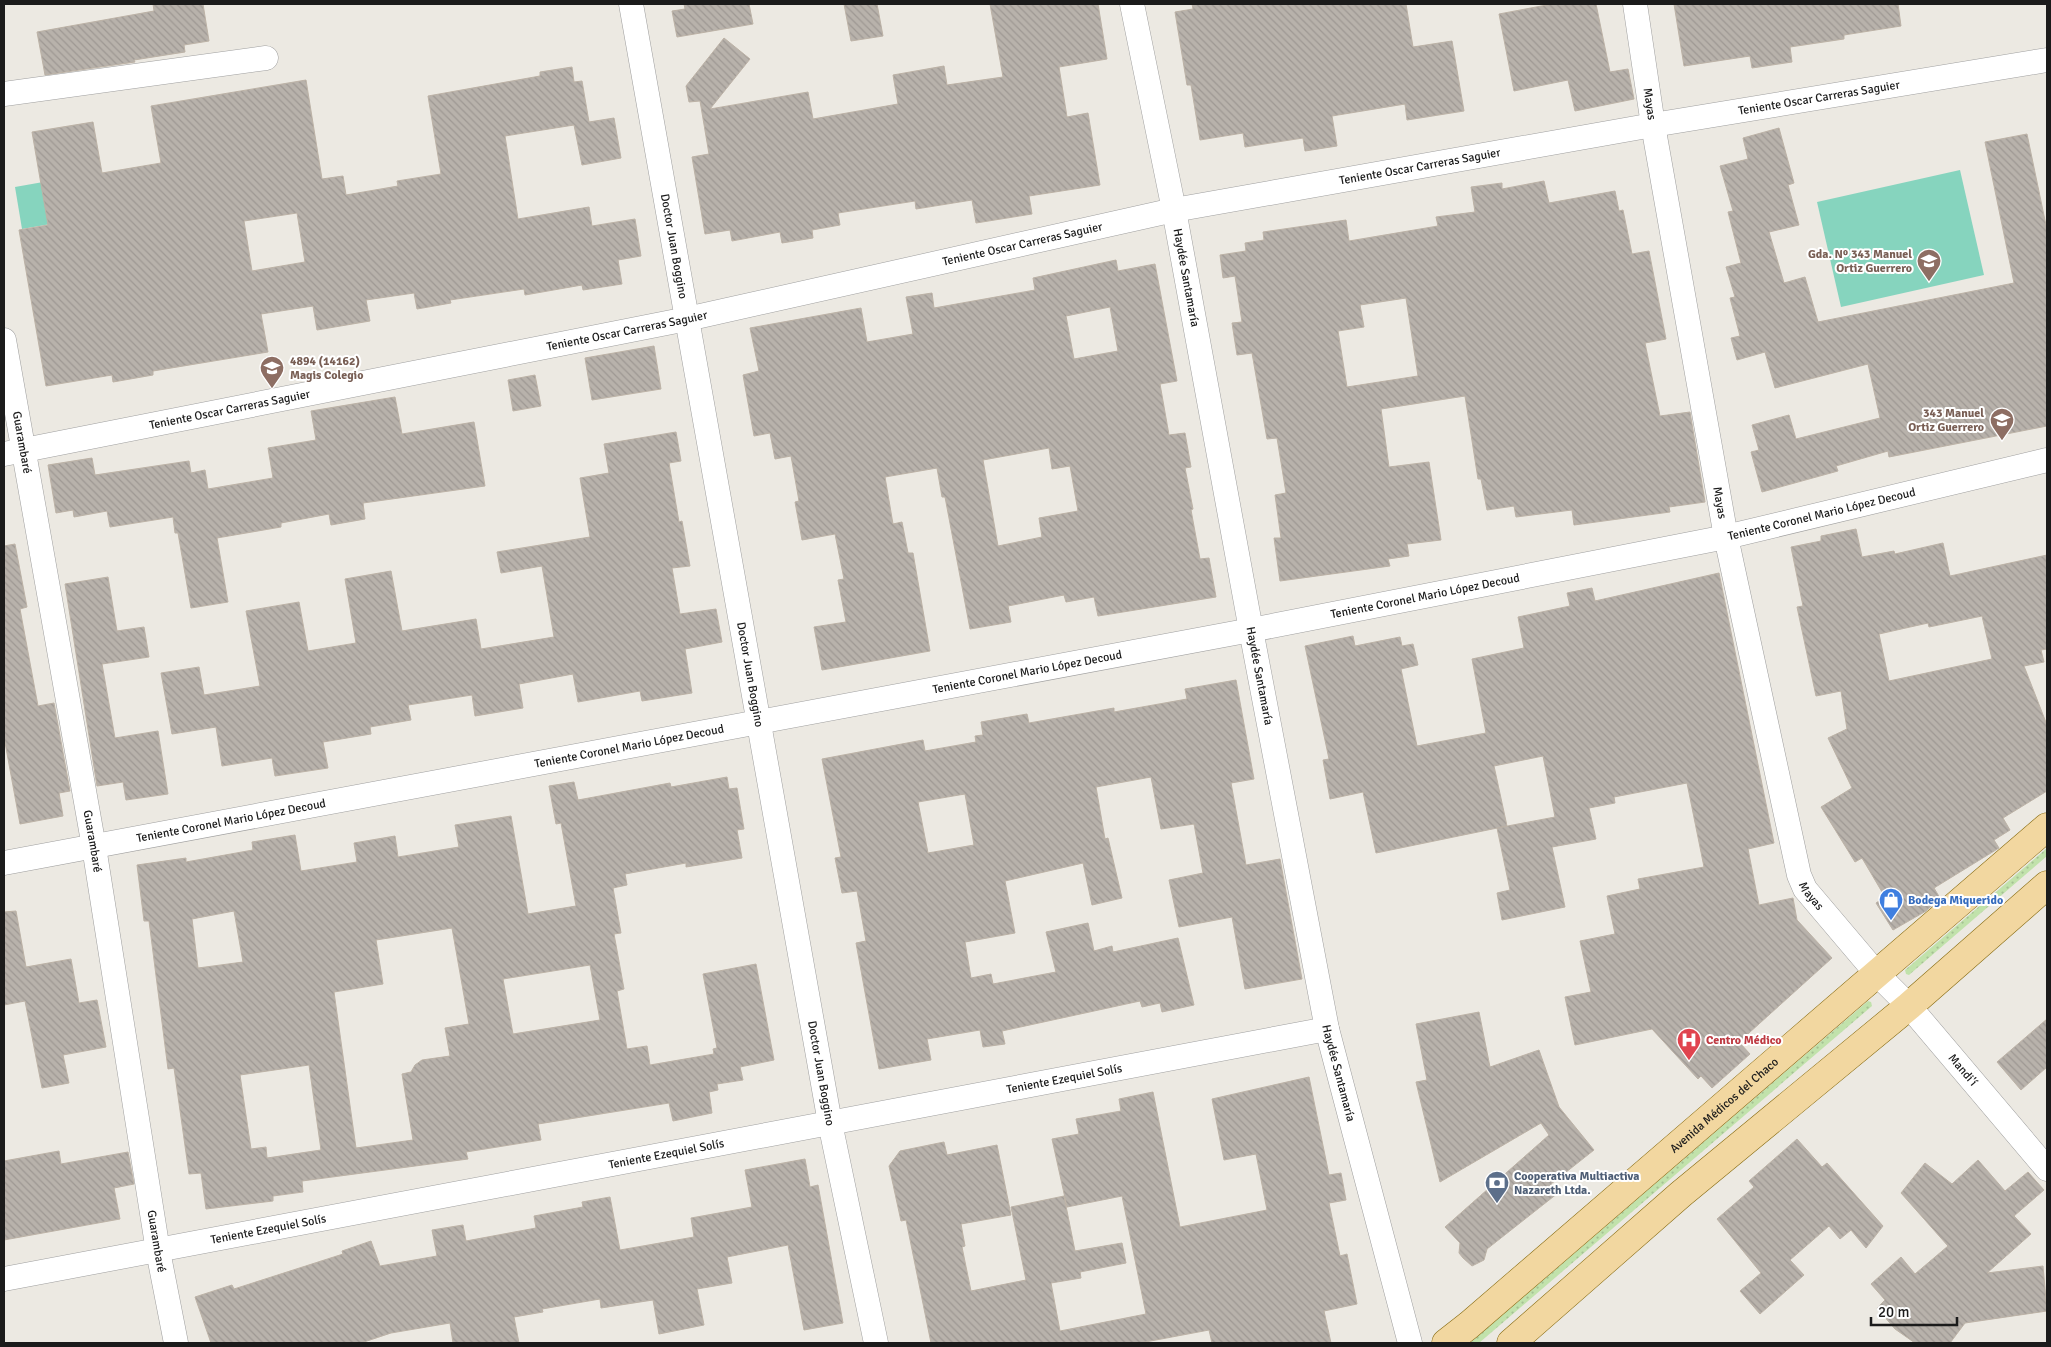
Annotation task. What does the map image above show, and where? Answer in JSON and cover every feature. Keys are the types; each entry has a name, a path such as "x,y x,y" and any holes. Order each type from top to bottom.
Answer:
{"main road":[{"name":"Avenida Médicos del Chaco","path":"1446,1343 2047,827"},
{"path":"1511,1343 1681,1194 1909,1006 2047,885"}],"street":[{"name":"Doctor Juan Boggino","path":"630,4 688,319 830,1123 876,1343"},
{"name":"Haydée Santamaría","path":"1132,4 1174,210 1251,630 1328,1029 1410,1343"},
{"name":"Mayas","path":"1635,4 1653,125 1726,537 1799,875 1805,889 1877,974"},
{"path":"4,94 266,58"},
{"name":"Teniente Oscar Carreras Saguier","path":"13,453 688,319 1174,210 1653,125 2047,60"},
{"name":"Guarambaré","path":"4,340 13,453 94,847 158,1251 176,1343"},
{"name":"Teniente Coronel Mario López Decoud","path":"4,863 1251,630 1726,537 2047,460"},
{"name":"Mandi'í","path":"1877,974 1909,1006 2047,1169"},
{"name":"Teniente Ezequiel Solís","path":"4,1279 1328,1029"}],"green space":[{"path":"1960,170 1984,275 1841,307 1817,202"},
{"path":"94,173 102,215 22,229 15,187"},
{"path":"2047,848 2047,856 1909,975 1906,974 1905,970"},
{"path":"1868,1001 1871,1002 1872,1006 1479,1343 1470,1343"}],"building":[{"path":"153,4 203,4 209,41 184,45 185,52 134,60 135,62 45,75 37,32 154,11"},
{"path":"684,4 749,4 753,24 677,37 672,11 685,9"},
{"path":"844,4 877,4 883,36 851,41"},
{"path":"990,4 1098,4 1107,59 1059,67 1067,117 1088,113 1100,185 1029,196 1032,214 976,223 972,200 916,209 915,201 838,213 840,225 812,230 813,238 782,243 780,232 732,241 730,230 705,234 692,157 709,154 700,101 689,102 686,86 724,38 750,59 710,109 808,92 813,119 898,104 893,75 944,66 947,85 1003,77"},
{"path":"1192,4 1406,4 1413,47 1452,41 1464,111 1407,120 1405,104 1332,116 1337,146 1305,151 1303,138 1245,147 1243,133 1200,140 1191,85 1187,85 1175,12 1193,9"},
{"path":"1552,4 1596,4 1610,72 1628,69 1634,99 1575,111 1568,80 1514,91 1499,14"},
{"path":"1674,4 1898,4 1901,26 1844,35 1844,39 1790,47 1792,62 1752,68 1750,56 1684,66"},
{"path":"572,67 574,82 582,81 589,122 614,118 621,158 582,165 574,125 505,136 518,219 589,207 592,226 635,219 641,256 618,260 622,284 583,290 582,285 525,295 524,289 450,300 451,303 417,309 414,293 366,300 370,321 317,330 313,306 261,314 268,352 153,371 153,375 113,382 112,375 46,386 19,230 48,225 32,132 93,122 102,173 161,163 151,106 306,80 322,179 343,176 346,195 398,186 397,181 441,174 428,96 540,76 540,72","holes":["297,213 305,262 252,271 244,221"]},
{"path":"1779,128 1794,183 1788,185 1799,225 1769,232 1784,283 1805,277 1818,322 2014,283 1985,142 2027,134 2047,230 2047,426 1889,457 1888,451 1836,466 1838,471 1762,492 1751,452 1759,450 1752,425 1789,415 1796,439 1880,418 1868,364 1775,388 1765,352 1737,360 1731,338 1740,336 1730,298 1735,297 1726,267 1741,263 1728,212 1733,211 1720,166 1748,159 1743,138"},
{"path":"1544,181 1549,203 1615,191 1619,211 1623,210 1632,254 1649,251 1666,339 1645,343 1660,416 1690,412 1705,502 1669,507 1670,512 1574,525 1572,510 1516,517 1514,506 1487,510 1481,479 1478,479 1465,396 1381,409 1389,467 1429,462 1441,540 1407,544 1409,556 1388,559 1390,566 1280,581 1274,538 1281,538 1275,495 1286,493 1277,438 1267,439 1252,353 1237,355 1232,323 1242,322 1235,276 1223,278 1220,255 1246,251 1245,243 1264,240 1263,232 1346,220 1349,241 1438,226 1436,217 1475,212 1471,187 1502,183 1502,189","holes":["1406,298 1418,376 1347,387 1338,331 1364,327 1360,305"]},
{"path":"1116,260 1118,271 1155,264 1177,381 1160,384 1169,435 1185,433 1191,467 1185,468 1200,559 1209,558 1216,597 1098,616 1094,597 1066,602 1064,595 1008,606 1011,622 970,629 945,497 942,497 937,468 885,477 893,524 902,522 908,553 913,553 930,651 822,670 814,627 846,622 838,580 844,579 835,534 802,540 795,502 799,501 791,456 775,459 770,433 754,436 743,375 759,371 750,328 861,308 867,342 913,334 906,297 932,293 934,308 1035,290 1033,278","holes":["1110,307 1118,351 1074,359 1066,316","1049,448 1052,469 1070,466 1078,511 1039,518 1042,537 998,546 983,460"]},
{"path":"654,346 661,389 592,400 585,358"},
{"path":"535,375 541,406 513,411 508,380"},
{"path":"395,397 402,434 474,422 485,486 363,503 365,519 331,525 329,514 281,523 281,527 217,538 228,602 191,608 178,533 175,533 173,517 110,527 107,511 74,517 73,510 56,513 48,465 92,458 95,475 189,461 191,473 205,470 208,489 273,478 268,448 316,440 311,411"},
{"path":"676,432 681,461 669,463 679,522 682,521 690,566 672,568 680,614 716,609 722,642 685,649 692,693 642,701 640,691 578,702 573,674 519,684 523,708 475,716 472,695 408,705 411,720 370,727 371,734 323,742 328,768 275,776 272,758 222,766 216,727 172,734 161,673 199,667 204,695 260,686 246,611 299,602 308,651 356,643 345,579 391,571 402,631 476,619 481,649 554,637 542,566 501,573 497,552 590,537 580,478 609,473 604,444"},
{"path":"1856,529 1862,557 1894,551 1895,554 1943,543 1950,576 2047,555 2047,649 2041,650 2044,662 2024,666 2047,725 2047,791 2003,818 2010,830 1994,840 1999,848 1934,888 1940,898 1926,911 1893,930 1876,903 1885,897 1862,858 1855,862 1821,807 1852,788 1828,738 1847,729 1841,691 1816,696 1797,607 1803,606 1791,547 1821,541 1821,536","holes":["1982,616 1992,659 1889,681 1879,634 1928,623 1929,627"]},
{"path":"15,544 27,607 20,609 38,706 54,703 70,791 59,793 63,816 20,824 4,737 4,546"},
{"path":"1719,573 1774,843 1748,849 1759,905 1793,898 1797,920 1832,958 1739,1042 1750,1054 1712,1088 1701,1076 1698,1079 1652,1029 1575,1045 1565,997 1591,992 1580,941 1615,934 1607,896 1640,889 1638,879 1704,867 1687,783 1614,797 1615,803 1589,808 1596,839 1552,847 1565,907 1502,920 1497,893 1510,890 1497,828 1376,853 1363,792 1330,799 1323,760 1329,759 1305,646 1353,636 1355,646 1400,637 1402,646 1413,644 1418,665 1401,669 1417,746 1486,733 1472,659 1524,648 1518,617 1570,606 1567,593 1592,588 1595,601","holes":["1543,756 1555,817 1507,826 1494,766"]},
{"path":"108,577 117,631 144,627 149,657 102,664 115,738 158,731 168,794 126,800 123,782 97,786 65,584"},
{"path":"1236,680 1254,779 1231,783 1246,865 1280,859 1302,979 1245,989 1232,917 1179,927 1169,880 1203,873 1194,824 1161,829 1151,777 1096,787 1105,839 1108,838 1122,898 1092,905 1083,863 1005,881 1015,933 965,942 971,978 991,974 993,984 1056,972 1046,932 1088,923 1094,951 1112,946 1113,952 1178,938 1194,1005 1162,1012 1160,1003 1142,1007 1140,1001 1002,1031 1005,1044 983,1047 980,1030 927,1039 931,1060 879,1069 856,943 866,941 857,891 842,893 835,858 841,857 822,759 923,740 925,751 976,742 975,736 983,735 981,722 1027,714 1029,723 1114,708 1114,712 1187,699 1185,689","holes":["965,794 974,845 928,853 918,802"]},
{"path":"727,777 729,789 737,788 744,829 737,830 742,858 686,867 686,863 625,874 627,885 613,888 621,933 614,934 624,989 617,991 627,1049 647,1046 650,1065 714,1054 713,1049 717,1048 703,974 756,964 774,1060 740,1067 743,1080 717,1084 718,1090 709,1092 712,1113 673,1121 669,1103 538,1124 541,1140 466,1152 468,1159 302,1181 303,1192 273,1196 273,1201 206,1209 201,1173 189,1174 174,1068 168,1069 149,921 144,921 137,865 186,858 186,862 253,850 252,842 295,835 301,871 357,862 354,843 395,836 398,857 459,847 455,825 511,816 528,914 576,906 561,823 556,824 549,786 574,782 578,800 670,783 671,787","holes":["234,911 243,962 198,968 192,919","452,928 469,1024 445,1028 450,1056 422,1060 415,1065 411,1072 402,1074 413,1140 356,1148 334,992 383,984 376,940","590,965 600,1020 513,1034 503,979","309,1065 321,1150 267,1158 266,1147 251,1149 240,1075"]},
{"path":"16,911 26,967 71,959 79,1003 97,1000 106,1047 63,1055 69,1083 42,1088 25,1001 4,1005 4,912"},
{"path":"1479,1012 1490,1067 1539,1050 1559,1107 1594,1150 1551,1184 1558,1193 1487,1249 1484,1260 1472,1266 1459,1253 1460,1243 1445,1227 1549,1135 1541,1123 1440,1182 1416,1082 1427,1080 1416,1024"},
{"path":"2047,1019 2047,1067 2021,1090 1997,1062"},
{"path":"1309,1077 1329,1175 1341,1173 1346,1200 1329,1203 1340,1256 1347,1254 1357,1304 1324,1311 1331,1343 1212,1343 1209,1330 1140,1343 931,1343 906,1220 901,1221 889,1166 900,1151 944,1142 947,1155 997,1145 1011,1215 961,1224 965,1246 962,1247 971,1291 1026,1280 1011,1207 1064,1196 1075,1251 1122,1243 1126,1263 1080,1272 1081,1278 1051,1283 1060,1331 1146,1314 1122,1196 1067,1207 1052,1139 1079,1134 1076,1119 1121,1111 1119,1099 1153,1092 1180,1227 1267,1210 1256,1154 1224,1160 1212,1099"},
{"path":"1797,1139 1822,1167 1827,1163 1883,1226 1866,1248 1851,1230 1840,1239 1829,1226 1790,1260 1804,1275 1760,1314 1740,1291 1761,1273 1717,1219 1754,1187 1749,1181"},
{"path":"59,1151 61,1164 128,1152 134,1184 114,1188 120,1219 4,1240 4,1161"},
{"path":"805,1159 810,1187 818,1185 843,1323 804,1330 788,1245 727,1257 732,1283 697,1289 704,1325 659,1334 653,1300 601,1308 600,1299 542,1309 543,1312 514,1317 519,1343 453,1343 450,1323 391,1333 361,1343 211,1343 195,1297 232,1285 234,1289 343,1254 342,1251 371,1241 380,1266 437,1256 432,1230 463,1225 466,1241 536,1228 534,1216 583,1207 582,1202 610,1197 620,1250 694,1237 691,1218 752,1207 745,1170"},
{"path":"1978,1160 2005,1191 2028,1172 2044,1190 2014,1216 2031,1234 1987,1273 2043,1266 2047,1311 1965,1323 1950,1343 1915,1343 1895,1329 1877,1308 1885,1300 1871,1284 1901,1257 1915,1274 1948,1246 1901,1193 1925,1163 1952,1184"}],"place":[{"name":"Gda. Nº 343 Manuel Ortiz Guerrero","path":"1929,282"},
{"name":"4894 (14162) Magis Colegio","path":"272,389"},
{"name":"343 Manuel Ortiz Guerrero","path":"2002,441"},
{"name":"Bodega Miquerido","path":"1891,921"},
{"name":"Centro Médico","path":"1689,1061"},
{"name":"Cooperativa Multiactiva Nazareth Ltda.","path":"1497,1204"}]}
